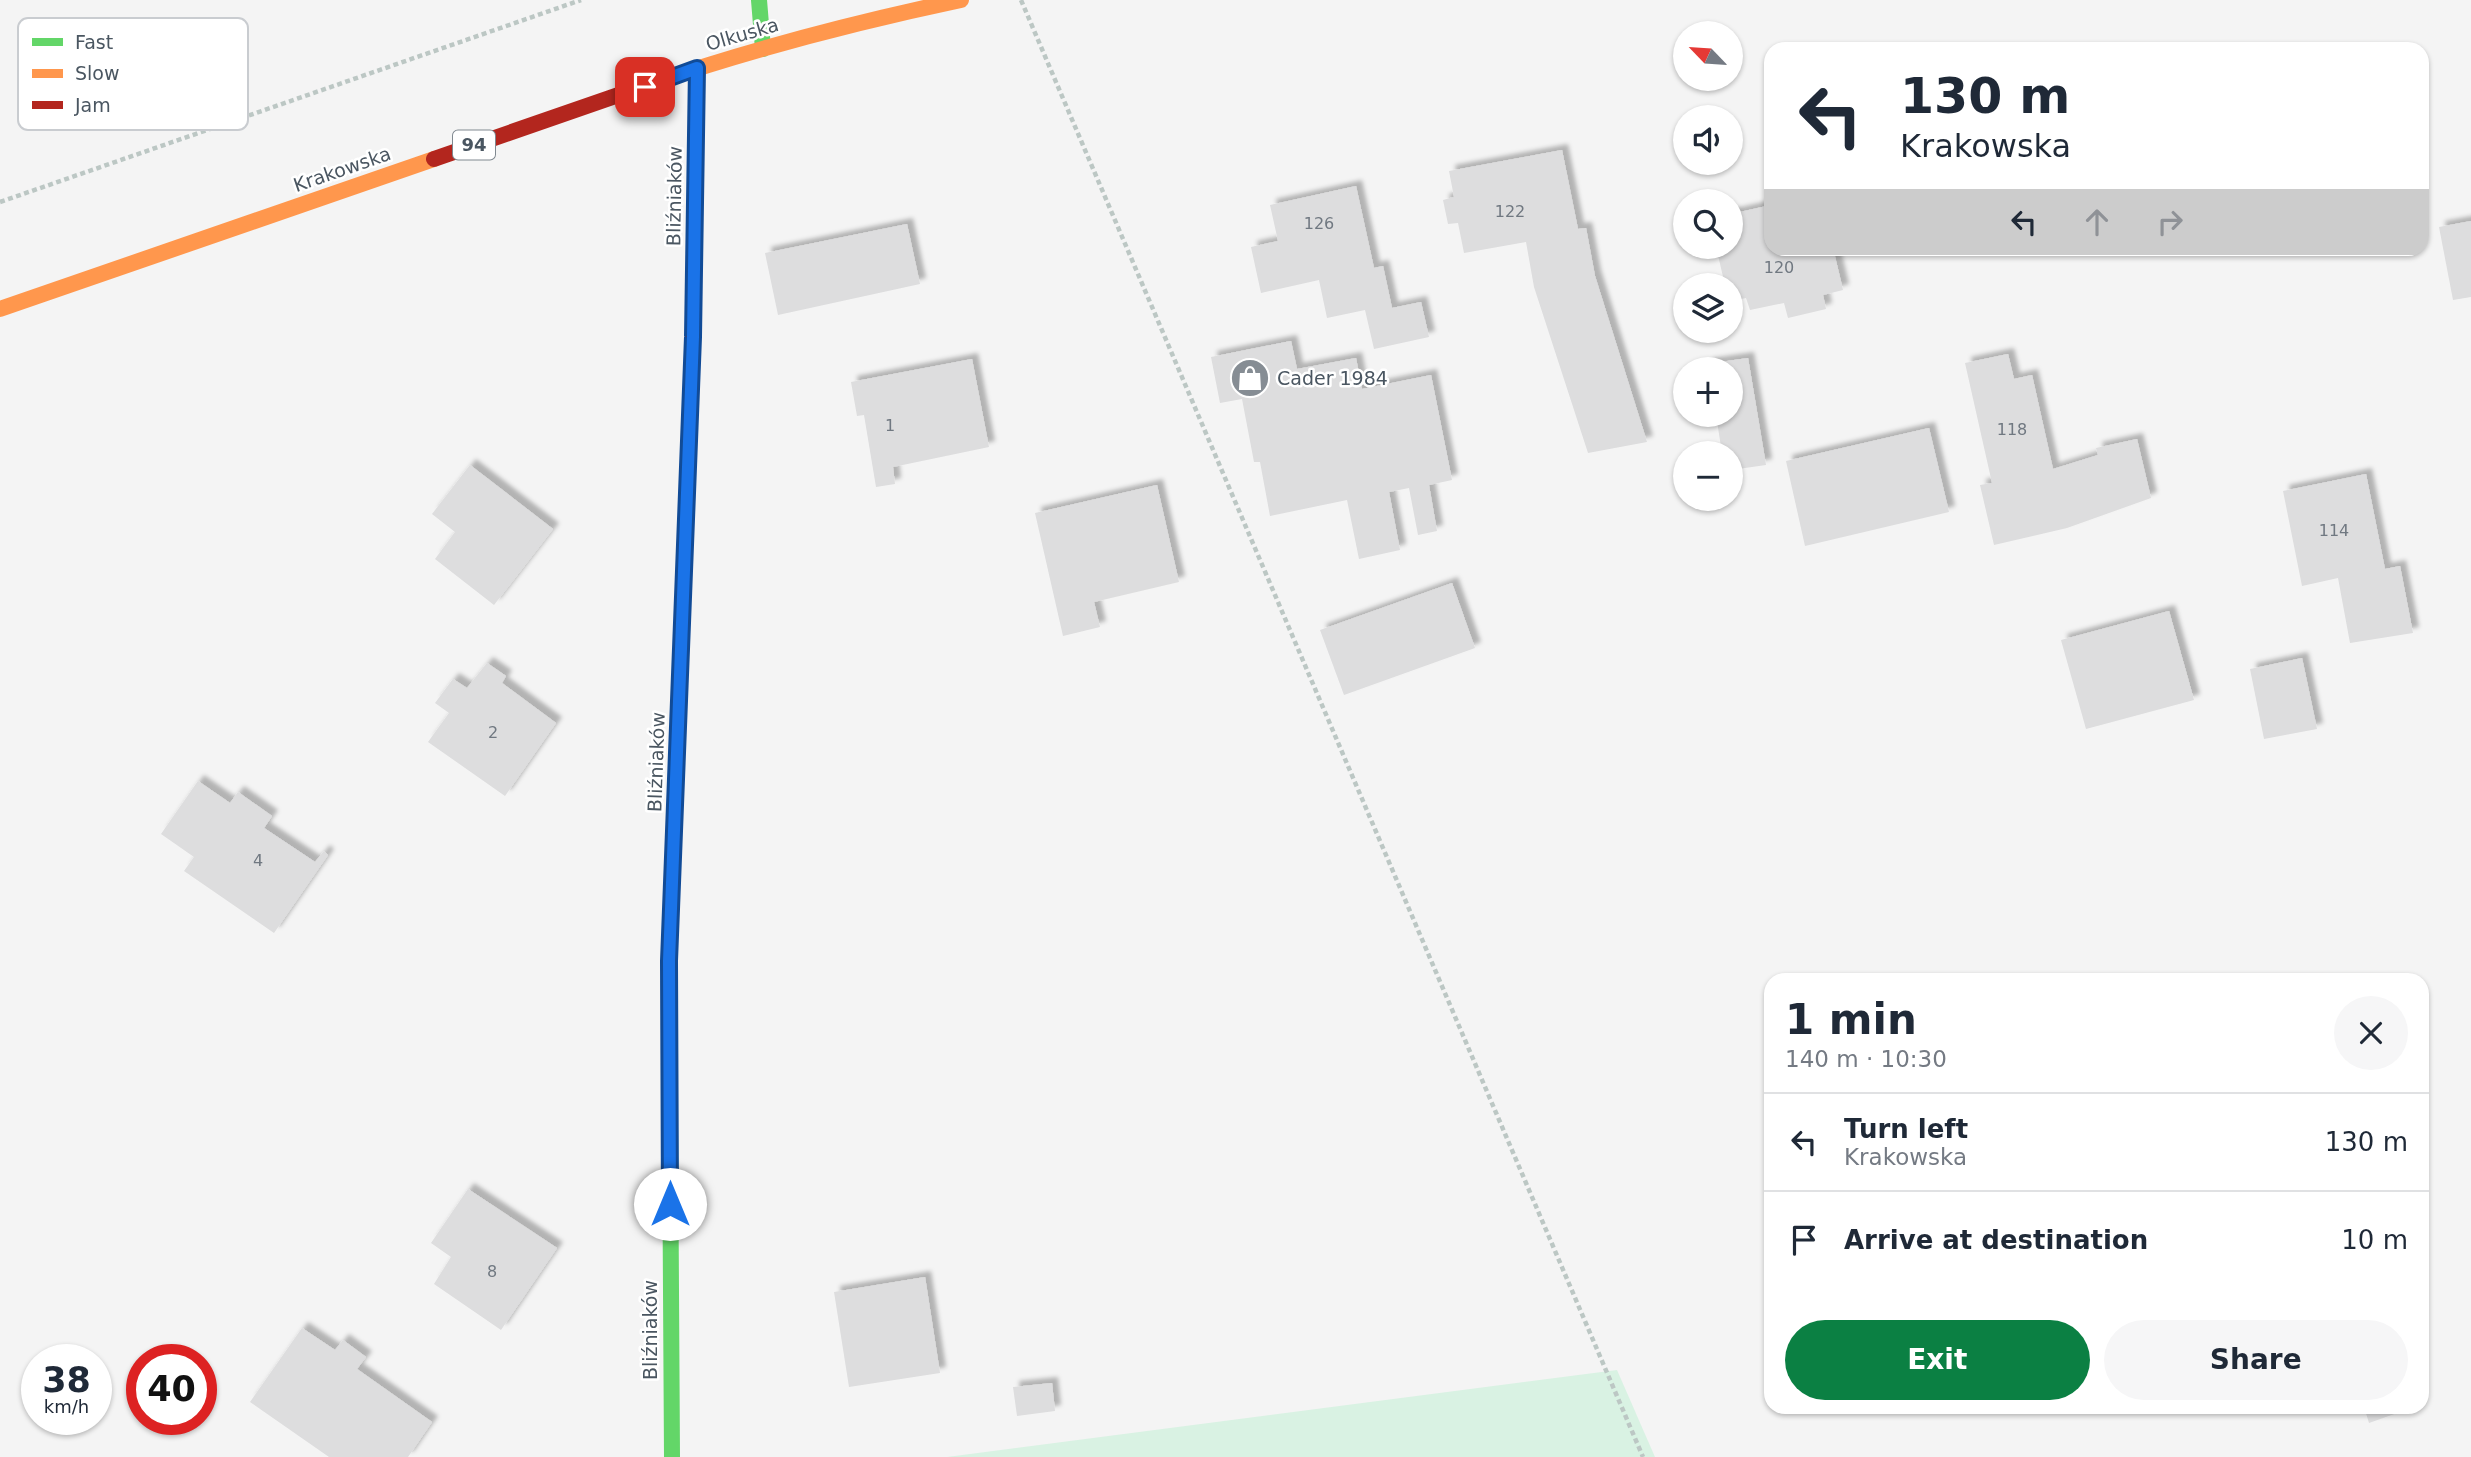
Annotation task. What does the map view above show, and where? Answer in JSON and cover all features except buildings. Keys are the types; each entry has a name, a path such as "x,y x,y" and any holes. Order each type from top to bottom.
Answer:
{"street":[{"path":"759,0 763,50"},
{"name":"Olkuska","path":"697,68 874,18 961,0"},
{"name":"Krakowska","path":"0,309 697,68"},
{"name":"Bliźniaków","path":"672,1457 669,961 693,337 697,68"}],"path":[{"path":"248,116 581,0"},
{"path":"1021,0 1643,1457"},
{"path":"0,202 207,130"}],"green space":[{"path":"1617,1370 1655,1457 947,1457"}],"traffic: fast":[{"path":"759,0 763,49"},
{"path":"672,1457 669,961 675,809"}],"traffic: slow":[{"path":"653,83 805,37 961,0"},
{"path":"0,309 434,159"},
{"path":"675,809 685,543"}],"traffic: jam":[{"path":"685,543 693,337 697,68"},
{"path":"434,159 653,83"}],"place":[{"name":"Cader 1984","path":"1250,378"}],"route":[{"path":"645,87 697,68 693,337 669,961 670,1204"}]}
